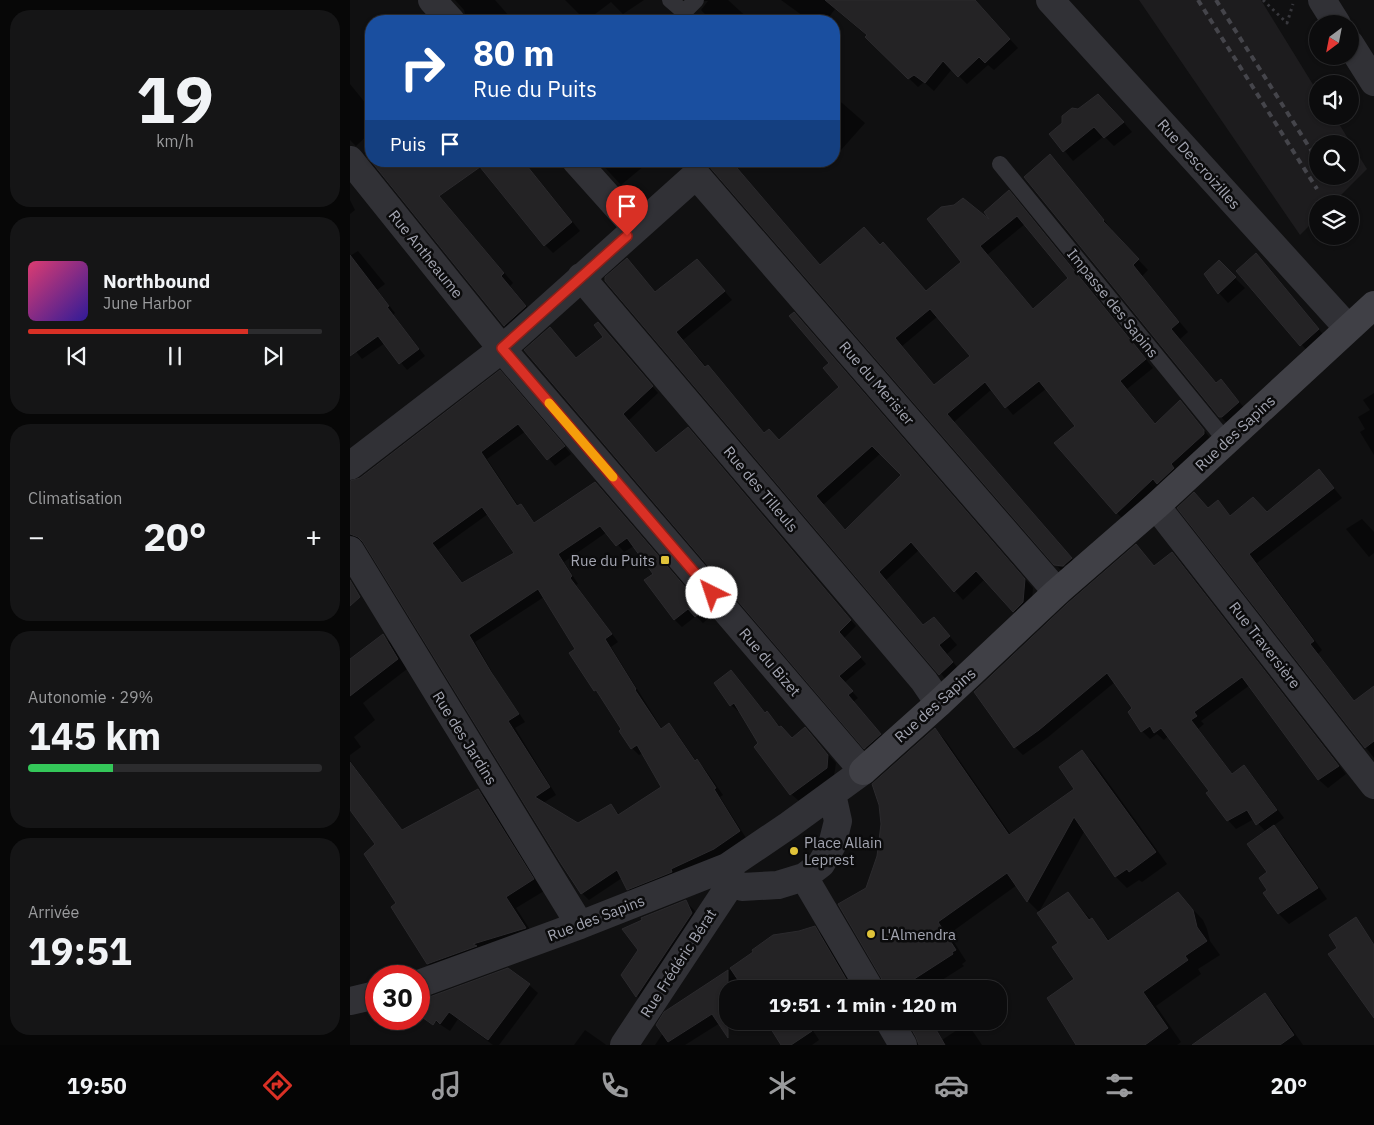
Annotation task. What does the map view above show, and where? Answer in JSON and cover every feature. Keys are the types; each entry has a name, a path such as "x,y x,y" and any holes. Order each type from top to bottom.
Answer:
{"street":[{"path":"432,0 446,15"},
{"name":"Rue Descroizilles","path":"1050,0 1348,328"},
{"path":"1322,0 1331,15"},
{"path":"1359,58 1374,82"},
{"name":"Rue Antheaume","path":"350,160 502,348"},
{"path":"350,466 502,348 636,228 581,167"},
{"name":"Rue du Merisier","path":"636,228 696,175 1057,592"},
{"name":"Rue des Tilleuls","path":"581,277 924,682 939,703"},
{"name":"Rue des Sapins","path":"430,980 580,925 729,874 864,771 1057,592 1156,506 1374,304"},
{"name":"Rue du Bizet","path":"502,348 864,771"},
{"name":"Rue Traversière","path":"1156,506 1374,785"},
{"name":"Rue des Jardins","path":"350,550 580,925"},
{"path":"729,874 742,887 778,885 804,878 821,864 832,845 838,821 832,794"},
{"name":"Rue Frédéric Bérat","path":"624,1045 729,874"},
{"path":"804,878 865,980"},
{"path":"350,1001 365,998"},
{"path":"894,1030 903,1045"}],"lane":[{"path":"670,0 684,12 696,0"},
{"name":"Impasse des Sapins","path":"1000,164 1226,441"}],"path":[{"path":"1263,0 1287,23 1294,0"}],"shaded area":[{"path":"1139,0 1261,0 1309,78 1309,125 1340,125 1346,135 1309,135 1309,185 1351,185 1341,195 1309,195 1309,226 1300,235"},
{"path":"1359,156 1367,169 1359,177"}],"building":[{"path":"825,0 975,0 1010,39 985,63 979,57 958,77 943,61 925,83 914,75 908,79 865,37 867,35"},
{"path":"1098,94 1124,122 1104,138 1094,127 1063,152 1049,134 1062,123 1062,116 1072,108 1078,109"},
{"path":"1050,154 1103,221 1139,259 1133,265 1179,322 1171,329 1216,383 1221,379 1239,402 1222,417 1219,417 1024,177"},
{"path":"376,167 480,167 439,196 504,273 501,276 526,306 504,326"},
{"path":"480,167 528,167 572,222 544,246"},
{"path":"710,167 736,167 820,265 864,227 880,245 883,242 926,291 961,262 927,219 941,207 954,205 963,198 989,219 984,212 1009,190 1146,359 1120,381 1155,424 1180,400 1204,430 1204,434 1171,464 1174,468 1157,484 1153,479 1116,514 1054,443 1075,426 1039,381 1005,408 985,382 947,414 1072,558 1063,566 1054,565","holes":["1017,216 1068,278 1033,309 980,246","930,309 970,356 934,385 895,338"]},
{"path":"1256,253 1319,329 1300,346 1236,271"},
{"path":"350,255 419,349 399,364 378,336 350,356"},
{"path":"627,258 655,292 697,259 725,291 676,332 705,367 708,365 764,433 769,429 779,440 839,387 823,368 829,363 789,316 794,312 1025,579 1023,602 1013,612 976,571 954,592 911,542 879,572 923,625 934,617 950,636 939,645 953,662 939,675 605,281 605,277","holes":["872,446 901,475 845,530 816,496"]},
{"path":"1219,260 1236,277 1218,294 1204,274"},
{"path":"598,322 653,386 623,414 656,453 688,427 851,620 839,632 861,657 839,676 853,691 848,695 881,734 864,749 524,350 550,327 576,358 603,337 594,325"},
{"path":"500,370 565,446 547,460 518,424 481,452 517,506 521,504 534,523 595,482 704,609 695,617 688,609 674,620 644,580 653,574 627,538 616,546 600,526 558,554 572,576 570,578 612,634 605,639 635,690 661,729 669,723 695,761 697,759 740,831 714,849 671,869 672,872 627,890 617,870 581,894 363,542 358,537 350,534 350,481 360,478","holes":["482,507 514,553 462,583 432,543","538,589 575,649 569,653 594,691 596,690 621,729 619,731 631,749 637,745 661,787 618,815 611,804 578,823 535,797 550,787 508,721 519,714 469,635"]},
{"path":"1319,469 1334,488 1249,554 1314,641 1310,644 1354,701 1374,686 1374,741 1365,748 1177,508 1194,492 1208,508 1218,500 1230,516 1253,497 1267,512"},
{"path":"1136,544 1154,566 1172,552 1339,766 1318,780 1242,677 1194,712 1197,716 1191,720 1232,774 1244,765 1277,810 1256,825 1247,810 1227,821 1206,793 1209,791 1161,728 1154,733 1150,726 1141,732 1128,712 1132,708 1107,673 1039,730 1014,748 974,692 1067,604"},
{"path":"350,580 360,597 350,606"},
{"path":"383,634 398,659 350,696 350,659"},
{"path":"731,670 765,713 767,711 779,727 781,726 792,738 805,727 828,755 827,768 790,795 754,747 758,743 734,703 730,706 714,683"},
{"path":"935,728 1009,835 1074,789 1059,767 1082,750 1156,852 1129,872 1127,869 1115,877 1074,817 1027,902 1007,873 938,922 956,950 952,952 953,954 913,980 882,980 838,904 866,888 877,856 881,824 879,805 872,784"},
{"path":"350,762 402,830 478,789 534,879 506,897 526,928 473,944 477,946 427,964 391,907 396,903 364,854 375,844 350,810"},
{"path":"1274,825 1318,888 1278,914 1263,893 1267,890 1259,878 1267,872 1247,844"},
{"path":"1068,892 1089,920 1092,918 1108,941 1178,892 1193,910 1197,927 1207,941 1185,956 1188,960 1143,992 1168,1028 1145,1045 1076,1045 1047,998 1074,979 1052,947 1058,943 1037,913"},
{"path":"686,900 692,913 636,997 621,975 638,950 622,929 642,920 641,918"},
{"path":"1356,917 1374,945 1374,1018 1328,954 1337,948 1329,935"},
{"path":"815,926 847,980 738,980 730,968 773,935 799,931"},
{"path":"508,968 530,984 488,1040 449,1012 440,1024 436,1020 433,1025 430,1023 430,997"},
{"path":"728,970 728,980 719,980 719,1024 712,1014 668,1042 656,1025 664,1012"},
{"path":"1265,993 1294,1035 1280,1045 1192,1045"},
{"path":"723,1030 728,1030 728,1038"},
{"path":"772,1030 812,1031 791,1045 781,1045"},
{"path":"912,1030 936,1030 945,1045 919,1045"}],"railway":[{"path":"1198,0 1317,189"},
{"path":"1216,0 1309,147"}],"slow traffic":[{"path":"549,403 613,477"}],"place":[{"name":"Rue du Puits","path":"665,560"},
{"name":"Place Allain Leprest","path":"794,851"},
{"name":"L'Almendra","path":"871,934"}],"route":[{"path":"627,236 502,348 712,593"}]}
